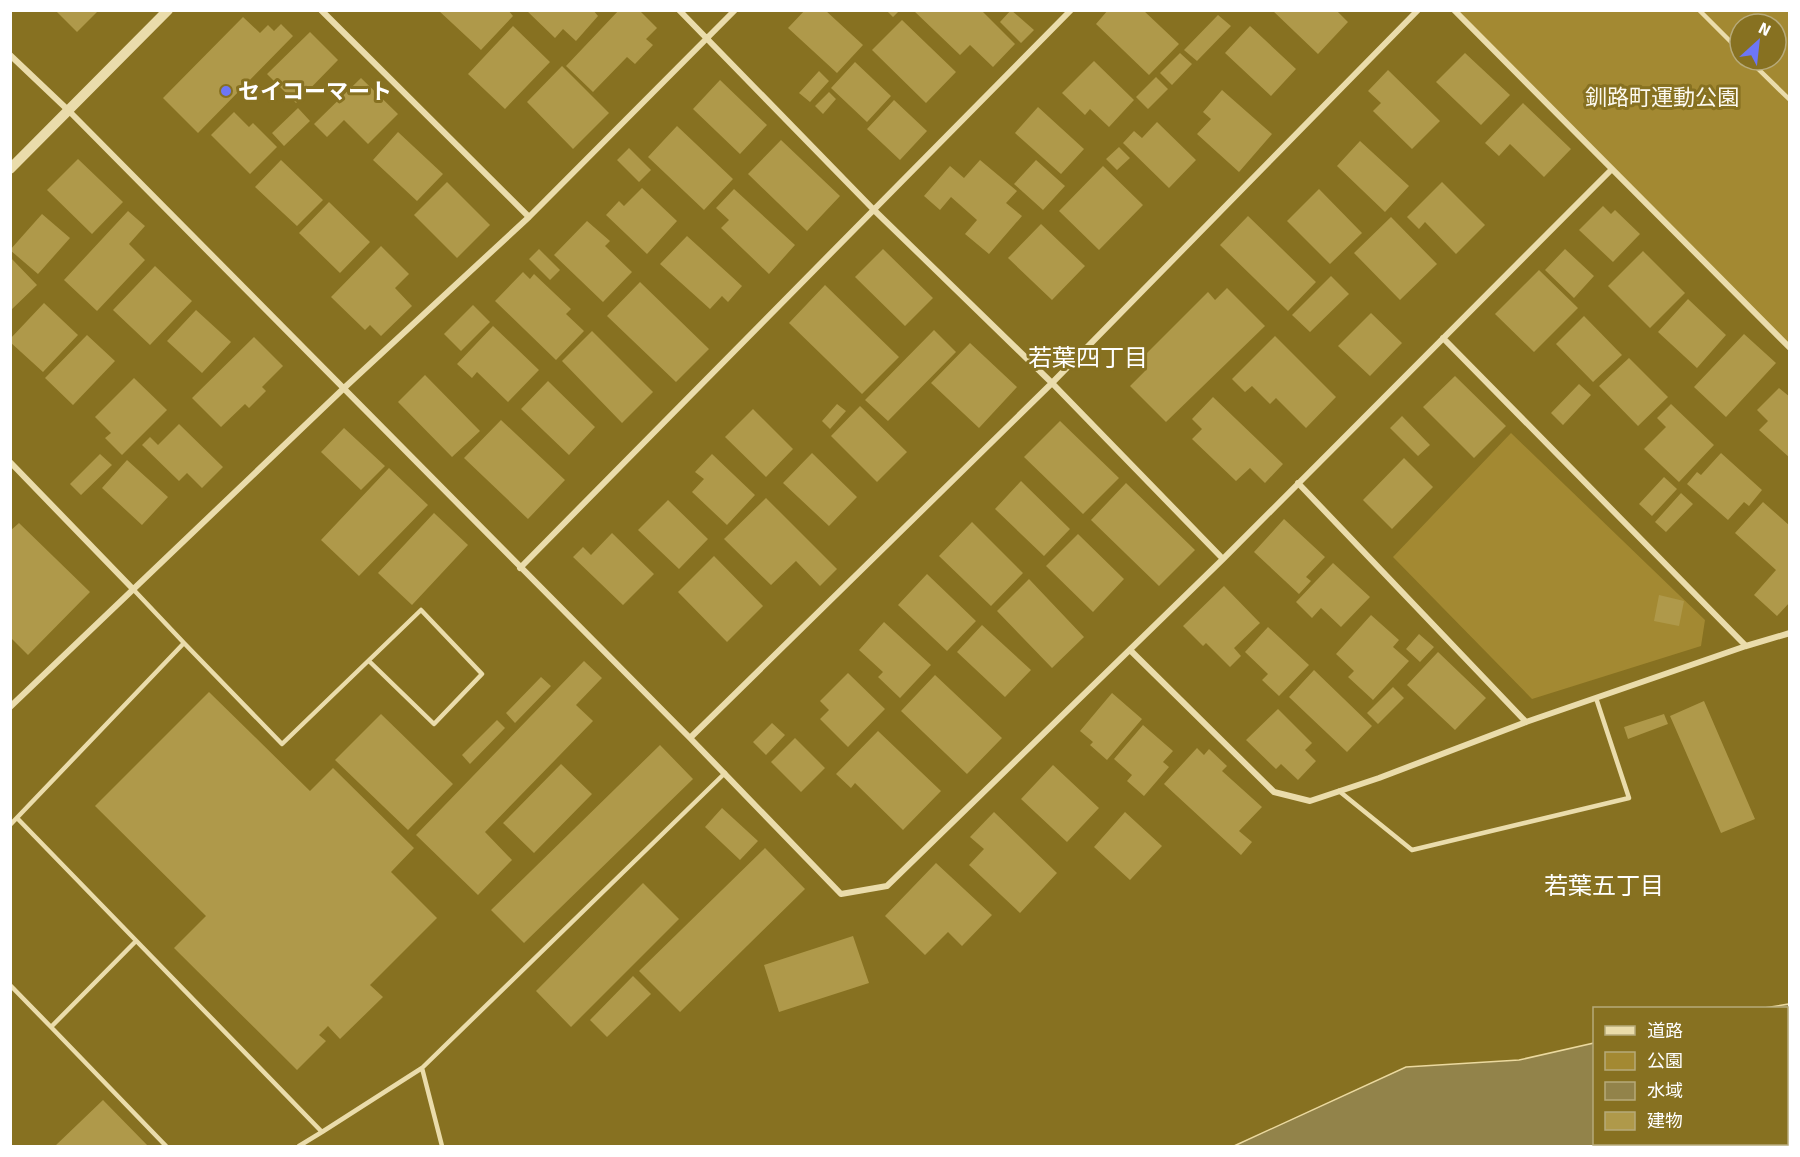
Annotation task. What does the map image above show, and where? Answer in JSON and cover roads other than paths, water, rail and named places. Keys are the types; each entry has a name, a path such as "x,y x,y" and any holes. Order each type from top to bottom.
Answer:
{"street":[{"path":"10,169 168,10"},
{"path":"321,10 529,217"},
{"path":"679,10 874,210 1053,383 1223,559"},
{"path":"10,707 132,588 529,217 735,10"},
{"path":"520,568 1071,10"},
{"path":"690,738 1053,383 1418,10"},
{"path":"1454,10 1790,348"},
{"path":"10,55 69,111 690,738 841,894 887,886 1223,559 1611,170"},
{"path":"1443,339 1746,646"},
{"path":"10,462 132,588"},
{"path":"1298,483 1526,722"},
{"path":"1130,650 1274,792 1310,801 1526,722 1790,633"}],"lane":[{"path":"1699,10 1728,39"},
{"path":"1761,72 1790,100"},
{"path":"132,588 282,744 421,610 482,674 434,724 369,661"},
{"path":"10,825 183,643"},
{"path":"1339,791 1412,850 1629,798 1596,698"},
{"path":"299,1146 422,1068 725,774"},
{"path":"17,818 322,1132"},
{"path":"51,1027 136,940"},
{"path":"10,985 166,1146"},
{"path":"422,1068 442,1146"}],"water":[{"path":"1789,1004 1789,1146 1234,1146 1406,1067 1519,1060 1593,1043 1593,1145 1788,1145 1788,1007 1770,1007"}],"place":[{"name":"セイコーマート","path":"226,91"}],"district":[{"name":"若葉四丁目","path":"1088,358"},
{"name":"若葉五丁目","path":"1604,886"}],"park label":[{"name":"釧路町運動公園","path":"1662,97"}]}
